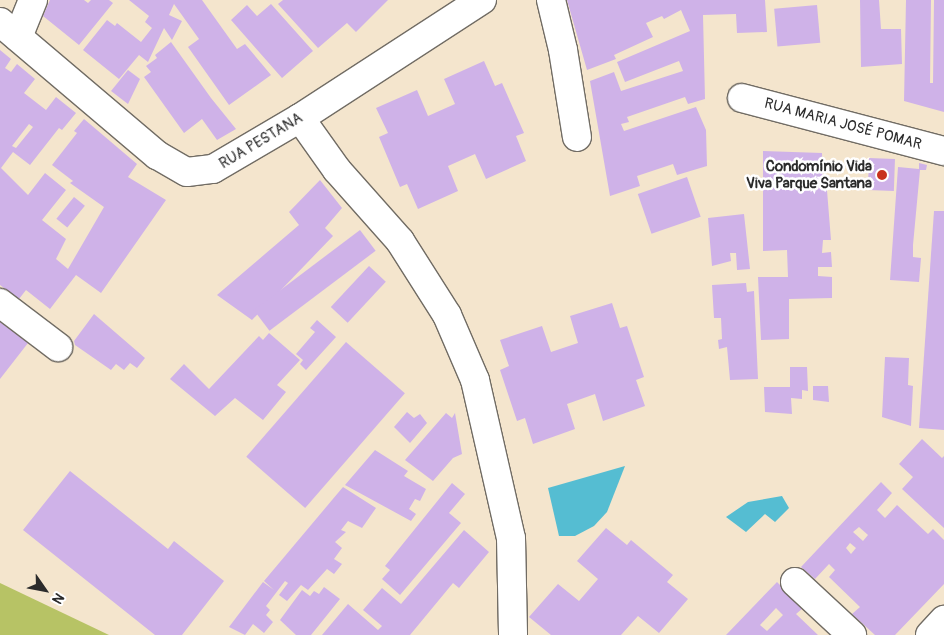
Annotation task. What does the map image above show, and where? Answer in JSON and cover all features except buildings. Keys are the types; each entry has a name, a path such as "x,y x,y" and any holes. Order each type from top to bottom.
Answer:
{"street":[{"path":"9,30 33,0"},
{"name":"RUA PESTANA","path":"9,30 157,155 187,172 213,169 300,118 482,0"},
{"path":"551,0 563,50 577,137"},
{"name":"RUA MARIA JOSÉ POMAR","path":"742,98 944,151"},
{"path":"300,118 337,170 400,241 447,315 475,380 511,538 513,635"},
{"path":"0,303 58,347"},
{"path":"795,582 852,635"},
{"path":"930,635 944,620"}],"green space":[{"path":"0,583 109,635 0,635"}],"water":[{"path":"625,466 607,512 594,526 575,536 559,536 548,488"},
{"path":"782,496 789,508 775,522 765,514 746,532 726,517 748,502"}],"place":[{"name":"Condomínio Vida Viva Parque Santana","path":"882,175"}]}
